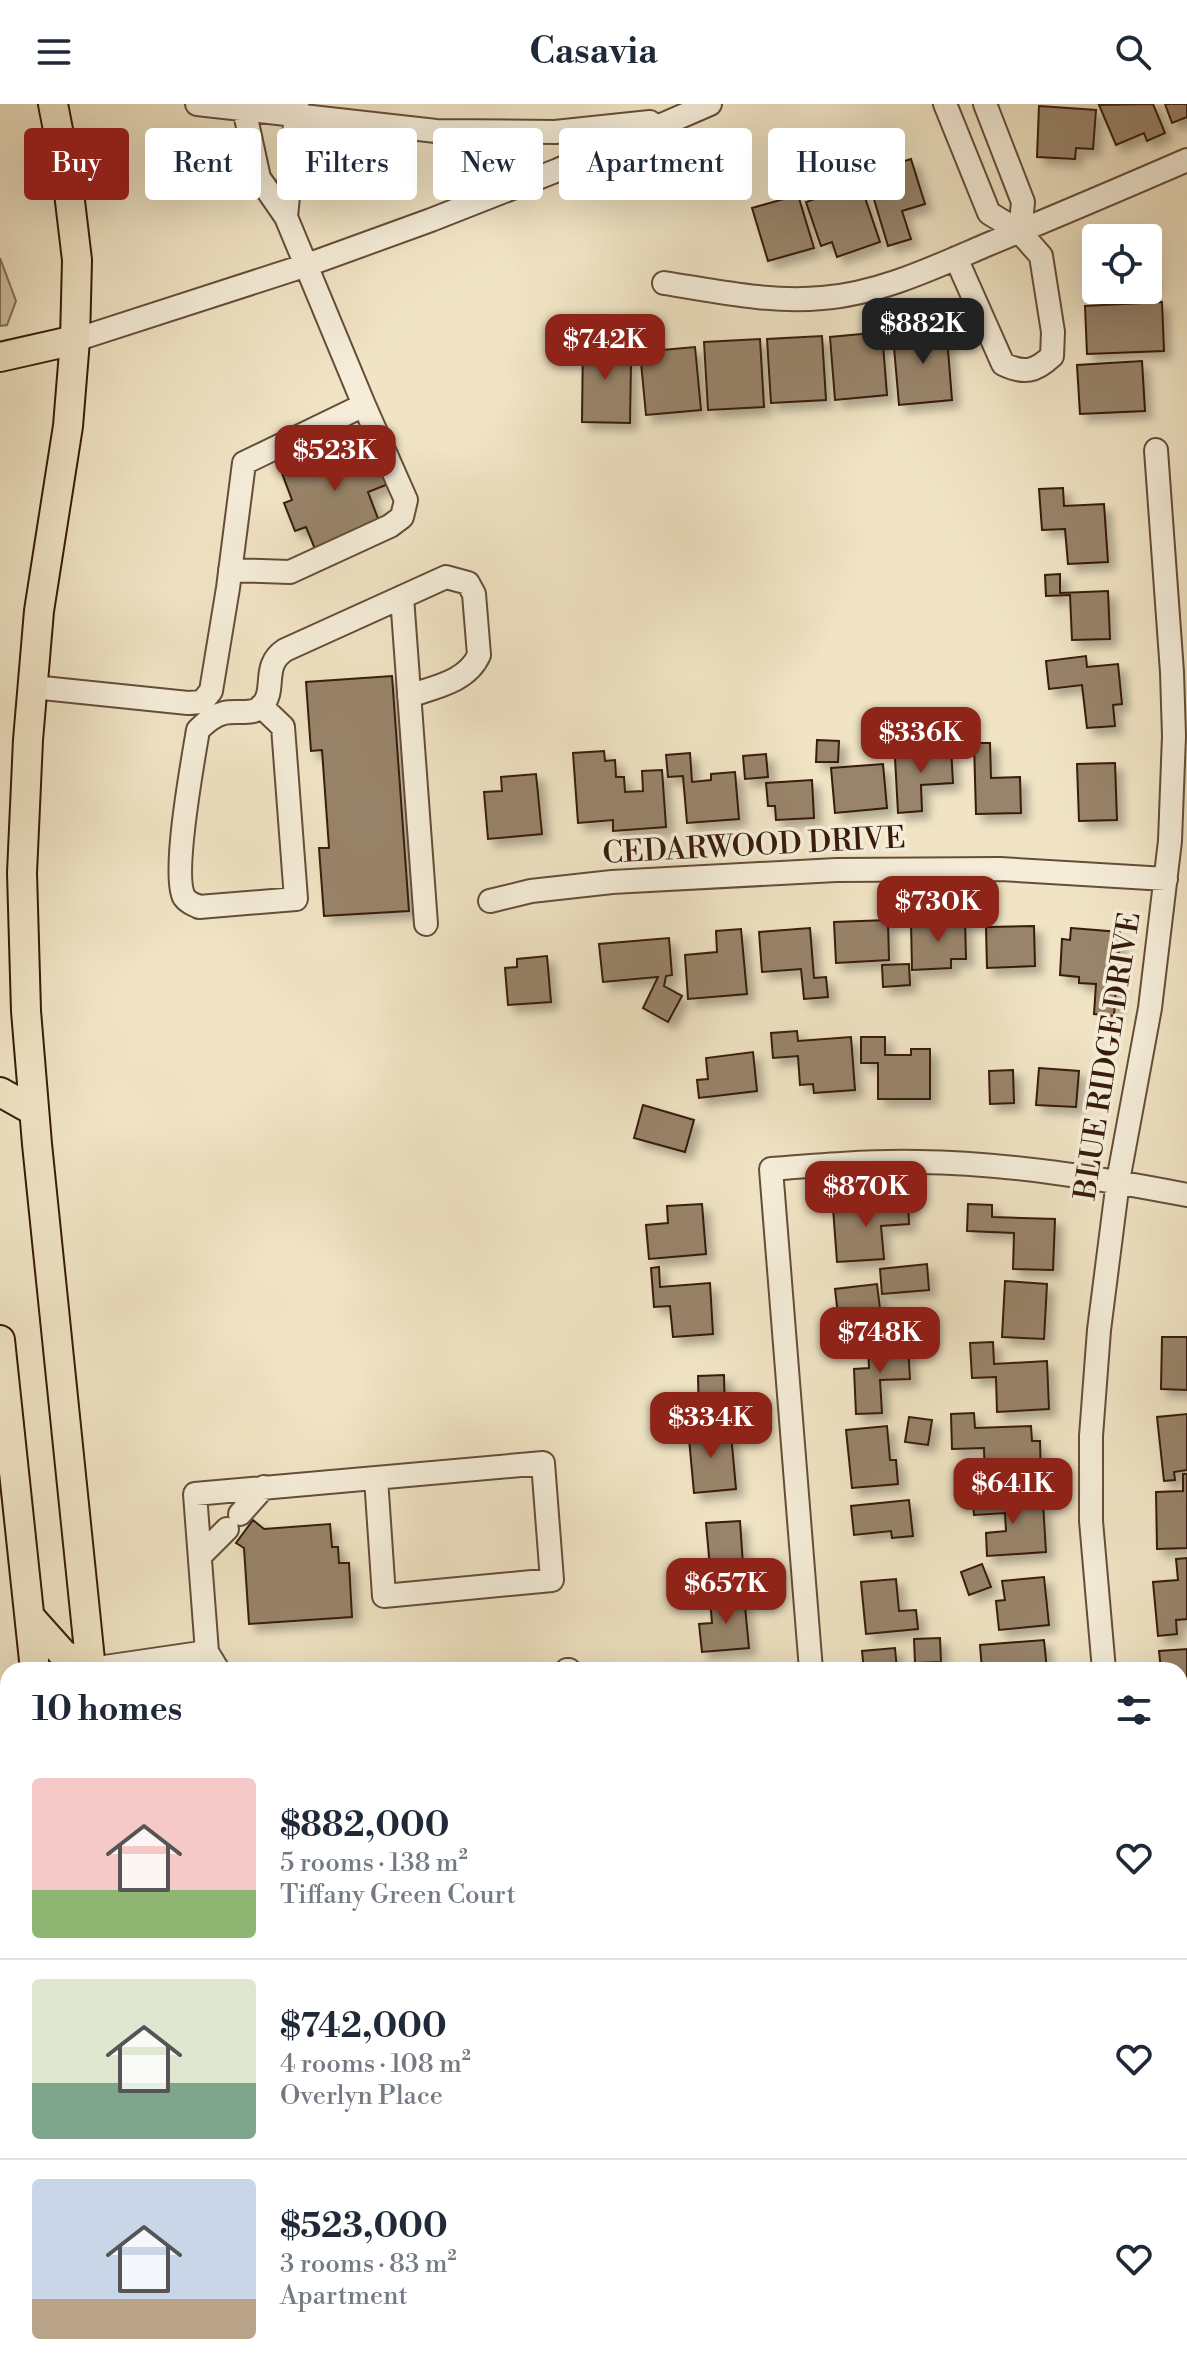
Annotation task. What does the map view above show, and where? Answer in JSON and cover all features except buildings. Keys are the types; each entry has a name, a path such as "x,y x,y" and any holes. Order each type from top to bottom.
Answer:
{"main road":[{"path":"53,104 67,176 77,260 75,340 68,426 39,611 22,873 26,1011 34,1111 90,1662"},
{"path":"0,357 75,340"},
{"path":"0,1092 34,1111"},
{"path":"0,1340 34,1662"},
{"path":"30,1617 63,1654 77,1662"}],"street":[{"path":"197,104 296,110 436,131 555,132 667,121"},
{"path":"75,340 307,265 558,170 710,104"},
{"path":"945,104 989,213 1020,232 1041,256 1053,332 1052,356 1039,369 1020,372 1003,364 956,258"},
{"path":"985,104 1023,202 1020,232"},
{"path":"230,570 290,572 390,526 402,517 406,500 286,217 259,178 243,106"},
{"path":"286,217 296,110"},
{"path":"664,283 747,296 792,300 825,298 914,276 1187,160"},
{"path":"261,706 283,727 296,899 199,907 189,903 182,894 181,859 198,730 211,691 244,463 364,405"},
{"name":"BLUE RIDGE DRIVE","path":"1103,1662 1091,1521 1091,1436 1099,1330 1118,1181 1150,1008 1170,841 1178,599 1156,450"},
{"path":"33,687 205,711 251,711 261,706 275,656 446,577 468,583 474,594 477,625 479,655 475,664 461,677 409,696"},
{"path":"402,597 426,924"},
{"name":"CEDARWOOD DRIVE","path":"490,901 531,891 612,882 836,870 1000,869 1166,879"},
{"path":"810,1662 771,1169 919,1162 1118,1181 1187,1195"},
{"path":"213,1661 195,1494 543,1463 552,1580 384,1596 376,1478"},
{"path":"201,1555 264,1487"}],"shaded area":[{"path":"0,258 16,301 7,325 0,326"}]}
